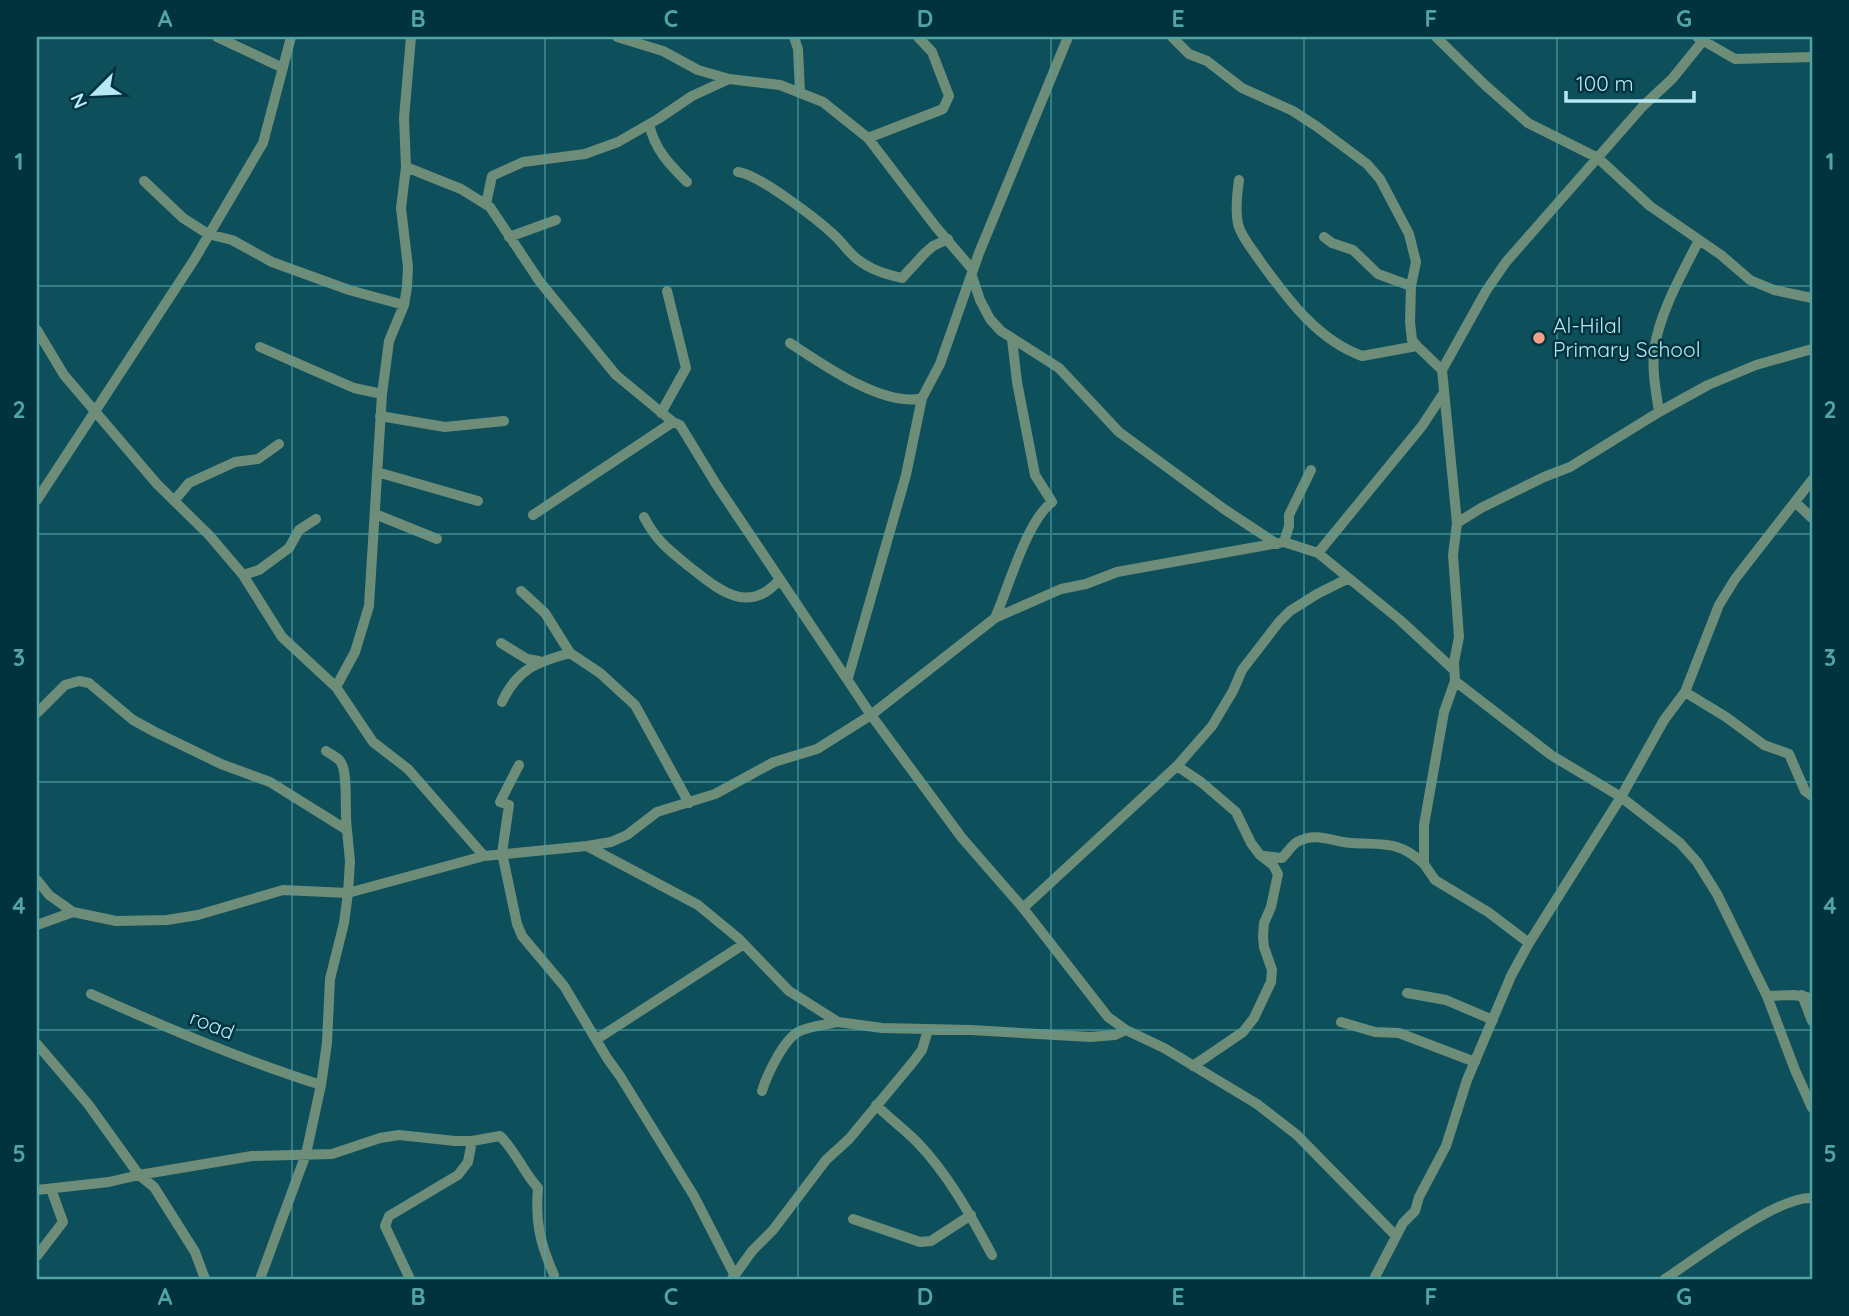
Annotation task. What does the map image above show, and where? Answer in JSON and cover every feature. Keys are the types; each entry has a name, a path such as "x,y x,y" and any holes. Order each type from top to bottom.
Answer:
{"street":[{"path":"217,37 283,68"},
{"path":"37,499 194,260 263,143 291,37"},
{"path":"336,687 355,653 369,606 382,394 389,341 404,305 407,287 408,267 401,208 406,167 404,118 411,37"},
{"path":"617,37 663,51 698,69 729,79 780,85 823,102 868,138 948,239 972,273 980,300 990,319 1001,331 1059,368 1119,432 1224,509 1281,543 1318,553 1347,579 1378,601 1455,676 1551,755 1621,797 1680,843 1697,862 1717,894 1767,996 1812,1108"},
{"path":"794,37 799,58 800,93"},
{"path":"868,138 943,109 949,96 932,52 918,37"},
{"path":"848,678 906,475 922,398 940,364 972,273 1068,37"},
{"path":"1172,37 1189,54 1207,61 1242,88 1293,111 1317,126 1375,172 1409,234 1416,262 1411,286 1412,340 1442,370"},
{"path":"1436,37 1528,123 1598,158 1650,206 1721,255 1750,280 1812,298"},
{"path":"1529,943 1488,912 1435,880 1424,864 1423,841 1427,810 1444,712 1455,676 1459,637 1452,555 1457,523 1442,370 1486,291 1506,262 1643,106 1672,79 1702,38 1735,59 1812,57"},
{"path":"486,204 492,176 523,162 584,154 618,142 692,96 729,79"},
{"path":"649,124 653,140 665,160 687,182"},
{"path":"406,167 461,189 486,204 540,282 616,375 630,389 680,425 716,484 871,715 962,838 1023,908 1108,1017 1126,1030 1257,1104 1297,1135 1396,1236"},
{"path":"738,172 746,173 784,197 833,234 855,257 883,273 902,278 923,254 948,239"},
{"path":"1239,180 1236,205 1238,225 1297,310 1319,330 1362,356 1417,346"},
{"path":"144,181 183,218 208,234 232,240 272,262 349,290 404,305"},
{"path":"509,237 556,219"},
{"path":"1324,237 1332,243 1353,250 1378,274 1411,286"},
{"path":"1659,412 1654,351 1660,327 1699,240"},
{"path":"661,412 686,368 667,291"},
{"path":"37,330 64,375 243,575 282,637 336,687 373,742 408,769 484,856"},
{"path":"995,618 1034,524 1052,502 1035,475 1017,382 1012,339"},
{"path":"790,343 817,361 872,390 896,399 922,398"},
{"path":"260,347 354,388 382,394"},
{"path":"1457,523 1481,508 1570,467 1708,385 1756,365 1812,349"},
{"path":"1318,553 1422,426 1443,393"},
{"path":"380,416 446,427 505,421"},
{"path":"533,515 673,422"},
{"path":"174,501 189,483 235,462 258,459 279,444"},
{"path":"1281,543 1289,526 1289,515 1311,470"},
{"path":"377,472 478,502"},
{"path":"1374,1279 1403,1223 1415,1211 1419,1197 1446,1146 1467,1080 1511,976 1529,943 1621,797 1664,720 1685,692 1719,605 1735,579 1812,480"},
{"path":"1795,502 1812,518"},
{"path":"375,514 437,539"},
{"path":"644,517 655,537 723,593 742,597 757,596 768,592 780,579"},
{"path":"243,575 259,570 289,548 299,530 316,519"},
{"path":"37,880 49,895 73,912 116,921 167,920 198,915 283,890 348,893 484,856 611,842 627,835 657,812 715,794 774,762 817,749 871,715 995,618 1033,600 1117,572 1281,543"},
{"path":"1023,908 1177,765 1212,726 1242,670 1290,611 1347,579"},
{"path":"521,592 545,613 570,653 600,673 635,705 689,803"},
{"path":"501,643 527,659 539,661"},
{"path":"502,702 509,686 522,673 539,661 570,653"},
{"path":"37,713 65,685 79,681 89,683 144,726 220,764 270,782 347,830"},
{"path":"1685,692 1764,745 1789,754 1805,792 1812,796"},
{"path":"260,1279 306,1154 327,1042 330,979 344,923 348,893 350,861 344,812 346,771 340,760 326,751"},
{"path":"519,765 500,802 509,806 502,853 512,907 522,936 564,986 687,1185 733,1277 826,1160 849,1139 913,1062 922,1050 928,1030"},
{"path":"1177,765 1236,812 1251,843 1273,865 1278,874 1272,907 1264,923 1263,937 1272,970 1271,982 1254,1018 1242,1032 1193,1066"},
{"path":"1261,855 1282,858 1296,842 1319,837 1352,843 1384,843 1410,853 1424,864"},
{"path":"587,846 698,905 722,922 789,991 838,1022"},
{"path":"37,925 73,912"},
{"path":"597,1040 744,944"},
{"path":"1407,993 1446,1000 1493,1020"},
{"name":"road","path":"92,994 183,1035 270,1069 321,1085"},
{"path":"1767,996 1807,997 1812,1021"},
{"path":"762,1091 767,1076 793,1036 800,1031 838,1022 882,1028 1090,1037 1115,1035 1126,1030"},
{"path":"1341,1022 1375,1032 1399,1034 1475,1062"},
{"path":"37,1044 88,1104 139,1175 154,1187 165,1202 195,1252 205,1279"},
{"path":"876,1105 916,1141 971,1215 992,1255"},
{"path":"37,1190 109,1182 252,1156 332,1154 380,1138 399,1135 472,1141 500,1136 511,1147 522,1168 538,1188 536,1210 539,1236 554,1275"},
{"path":"410,1279 385,1226 389,1216 458,1175 468,1163 472,1141"},
{"path":"37,1255 63,1222 51,1189"},
{"path":"1665,1279 1739,1230 1782,1206 1804,1197 1812,1198"},
{"path":"853,1219 920,1242 931,1241 971,1215"}],"place":[{"name":"Al-Hilal Primary School","path":"1539,338"}]}
